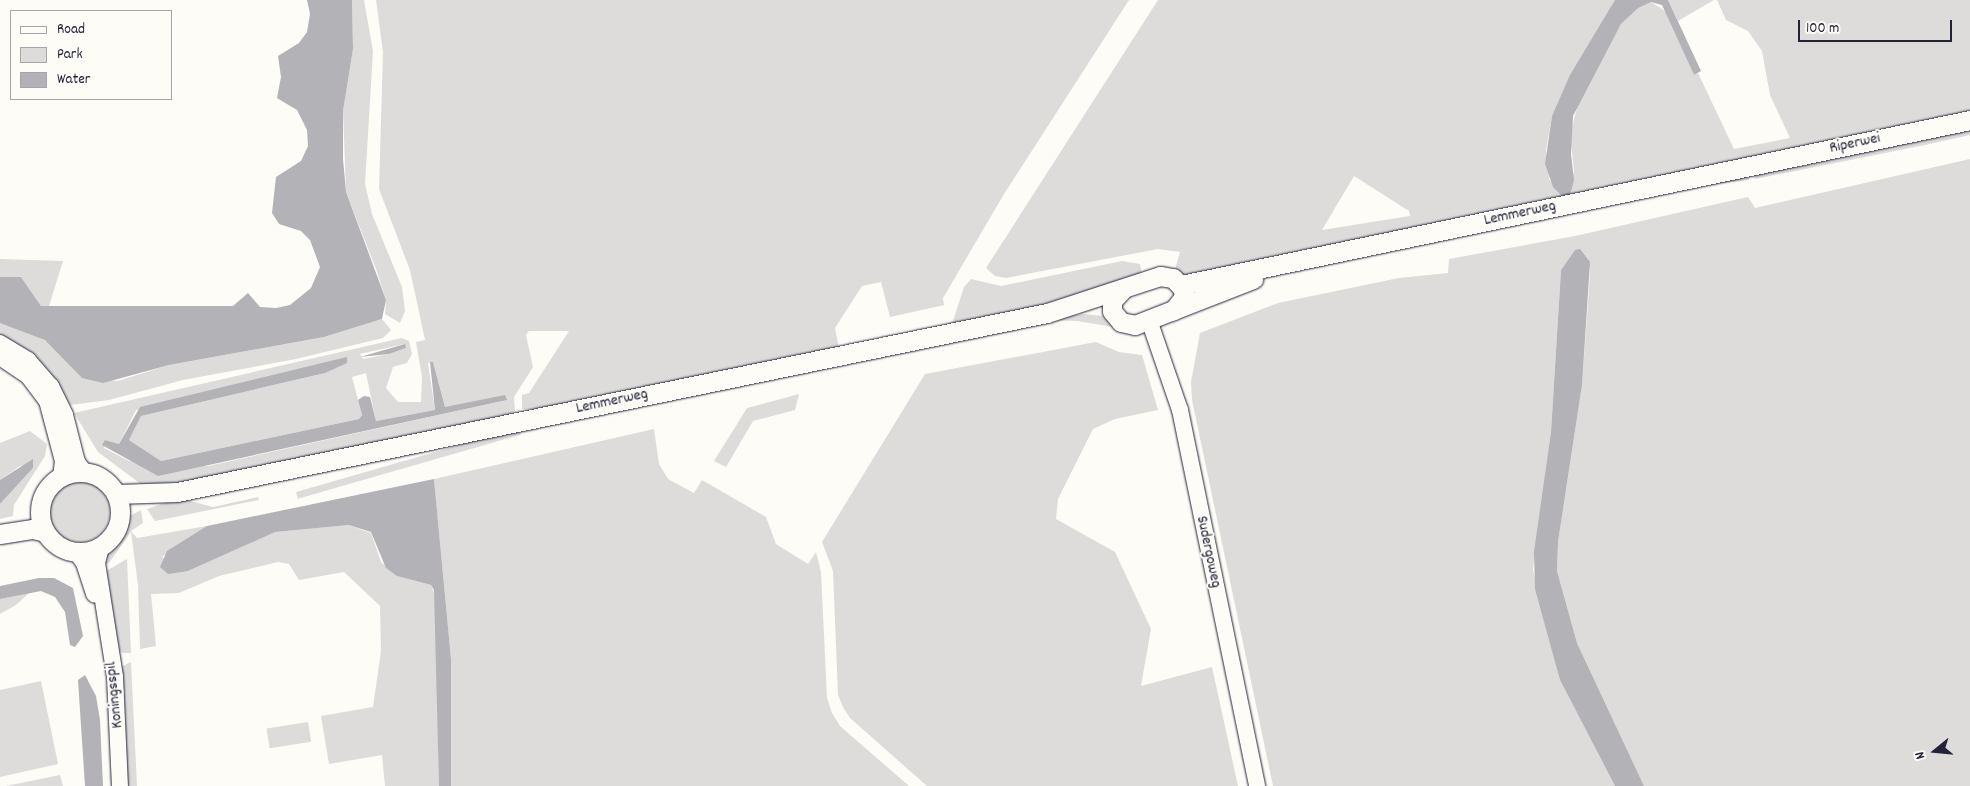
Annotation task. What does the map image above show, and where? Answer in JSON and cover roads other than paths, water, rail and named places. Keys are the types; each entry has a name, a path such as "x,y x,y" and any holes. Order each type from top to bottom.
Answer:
{"main road":[{"name":"Riperwei","path":"1741,168 1970,120"},
{"name":"Lemmerweg","path":"116,494 177,492 1047,313 1163,276 1182,285 1741,168"},
{"name":"Lemmerweg","path":"1047,313 1113,314 1128,325 1173,311 1299,260"},
{"path":"1173,311 1183,298 1182,285"},
{"path":"1113,314 1112,301 1124,289"},
{"path":"85,472 102,478 116,494 120,516 115,532 101,547 76,552 56,545 45,532 40,508 48,488 61,477 85,472"},
{"name":"Lemmerweg","path":"120,516 177,492"},
{"path":"0,524 40,508"},
{"path":"0,534 32,529 45,532"}],"street":[{"name":"Sudergoweg","path":"1149,320 1180,410 1257,786"},
{"path":"0,343 34,366 54,390 67,419 76,458 85,472"},
{"path":"0,357 24,373 47,401 63,461 61,477"},
{"name":"Koningsspil","path":"101,547 97,563 101,604 116,685 120,786"},
{"name":"Koningsspil","path":"76,552 101,604"}],"water":[{"path":"307,0 352,0 353,49 343,111 343,159 346,192 386,300 382,319 324,337 169,365 103,383 82,378 45,340 0,323 0,277 21,277 41,306 233,306 248,293 260,307 276,308 290,305 311,288 320,267 310,240 301,231 279,224 272,213 276,177 301,161 308,146 307,130 297,110 277,98 281,77 278,56 299,43 307,32 310,14"},
{"path":"1615,0 1668,0 1701,71 1694,75 1662,5 1651,2 1638,8 1621,24 1573,116 1571,154 1574,180 1570,195 1563,197 1553,187 1545,164 1552,116 1570,75"},
{"path":"1580,249 1590,262 1582,385 1558,542 1557,571 1577,643 1644,786 1615,786 1560,680 1535,589 1534,552 1551,432 1561,270 1575,250"},
{"path":"405,344 406,348 389,354 360,357"},
{"path":"347,357 347,363 325,373 141,416 129,440 161,461 359,419 362,415 358,400 364,396 370,397 376,421 435,410 430,362 433,362 445,407 505,395 507,400 158,476 102,445 105,440 119,444 140,407"},
{"path":"33,459 33,468 0,504 0,480"},
{"path":"434,479 451,659 451,786 439,786 434,590 431,585 397,576 386,568 371,532 349,525 275,532 188,571 168,574 160,567 167,551 207,526"},
{"path":"39,578 54,578 73,588 83,636 75,647 70,645 65,612 55,597 41,591 0,599 0,586"},
{"path":"85,675 96,696 100,720 103,786 85,786 78,680"}]}
